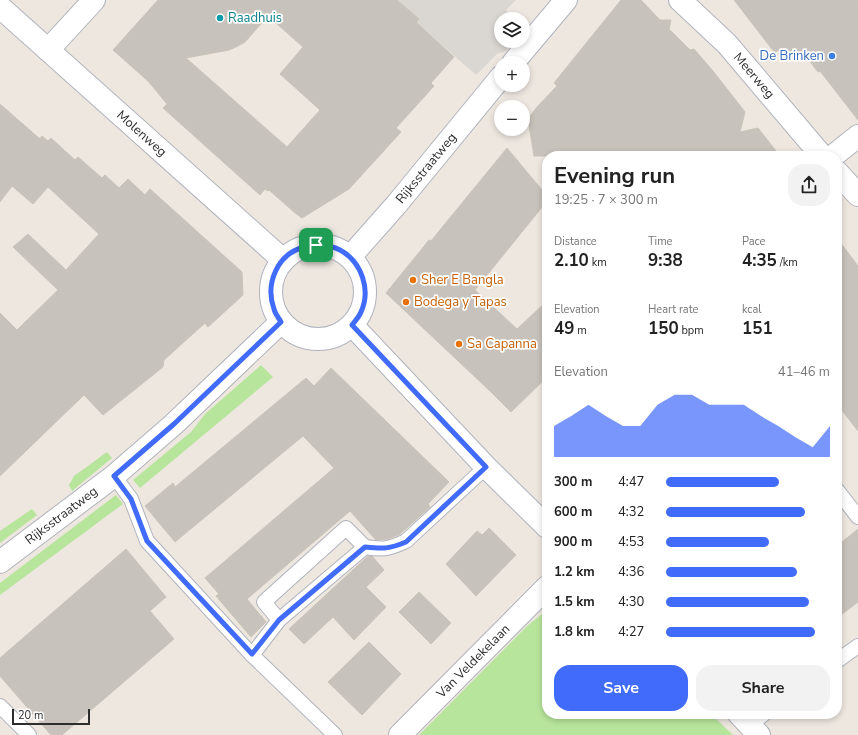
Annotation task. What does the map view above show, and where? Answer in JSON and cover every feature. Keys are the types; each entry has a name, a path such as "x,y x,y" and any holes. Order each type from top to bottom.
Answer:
{"street":[{"path":"48,50 94,0"},
{"path":"519,56 566,0"},
{"name":"Meerweg","path":"680,0 727,44 818,151"},
{"name":"Molenweg","path":"0,7 283,260"},
{"name":"Rijksstraatweg","path":"350,257 396,205 494,86"},
{"path":"839,151 858,136"},
{"path":"316,245 329,246 340,250 350,257 359,269 364,283 365,298 361,312 352,325 340,335 324,339 308,339 294,333 281,322 274,311 271,298 271,284 275,271 283,260 293,252 304,247 316,245"},
{"name":"Rijksstraatweg","path":"0,562 114,476 174,424 281,322"},
{"path":"352,325 486,467 542,522"},
{"name":"Van Veldekelaan","path":"400,735 542,592"}],"lane":[{"path":"279,620 264,602 346,528 365,547 382,549 406,542 486,467"},
{"path":"114,476 131,499 147,541 252,654 335,735"},
{"path":"842,496 858,517"},
{"path":"252,654 279,620 365,547"},
{"path":"842,657 858,646"},
{"path":"0,706 29,735"}],"green space":[{"path":"261,365 273,377 140,488 133,480 191,432 205,414"},
{"path":"107,452 112,458 72,491 69,485 74,476"},
{"path":"116,495 123,504 0,595 0,583"},
{"path":"32,509 37,515 0,543 0,531"},
{"path":"542,614 542,719 716,719 733,735 419,735 527,626"}],"shaded area":[{"path":"397,0 516,0 506,10 508,12 494,12 494,48 509,48 506,51 494,56 476,75 416,22 418,19"}],"building":[{"path":"158,0 397,0 419,19 416,22 454,57 431,83 434,86 396,128 401,132 349,189 302,218 269,190 268,191 265,189 260,195 163,108 167,104 148,81 113,50","holes":["268,16 303,47 280,74 320,110 287,147 186,58 229,50 238,46 245,42"]},
{"path":"621,0 641,0 660,20 671,20 669,29 690,50 694,49 745,112 740,132 758,128 776,151 542,151 542,156 534,156 530,131 530,116 557,86 554,83"},
{"name":"De Brinken","path":"734,0 858,0 858,120 820,71 818,72 802,51 793,58 790,54 785,58 778,50 775,53"},
{"path":"0,104 40,139 42,136 48,141 51,138 75,160 78,157 102,178 105,175 119,188 128,179 145,195 150,189 242,272 243,295 208,327 205,323 164,360 163,367 103,415 84,395 0,476 0,313 17,330 58,290 13,247 28,234 66,270 99,234 48,187 33,204 12,186 0,202"},
{"path":"507,148 542,190 542,207 475,290 517,329 542,306 542,382 511,412 386,293 429,240 431,241"},
{"path":"842,245 858,266 858,431 842,410"},
{"path":"331,368 449,482 428,504 430,507 400,534 388,539 376,540 350,511 247,599 266,622 251,637 216,596 219,594 205,578 334,468 303,436 175,542 145,506 173,483 175,487 306,378 314,386"},
{"path":"489,528 516,555 476,596 446,564 477,531 482,535"},
{"path":"858,529 858,602 842,614 842,542"},
{"path":"126,549 166,597 150,611 174,639 62,735 51,735 0,676 0,658"},
{"path":"368,556 372,556 384,570 366,587 386,607 354,640 333,617 304,644 289,629"},
{"path":"419,592 451,623 431,644 399,612"},
{"path":"369,642 401,674 362,715 328,682"}],"place":[{"name":"Raadhuis","path":"220,18"},
{"name":"De Brinken","path":"832,56"},
{"name":"Sher E Bangla","path":"413,280"},
{"name":"Bodega y Tapas","path":"406,302"},
{"name":"Sa Capanna","path":"459,344"}],"route":[{"path":"316,245 329,246 340,250 350,257 359,269 364,283 365,298 361,312 352,325 486,467 406,542 382,549 365,547 279,620 252,654 147,541 131,499 114,476 174,424 261,343 281,322 274,311 271,298 271,284 275,271 283,260 293,252 304,247 316,245"}]}
